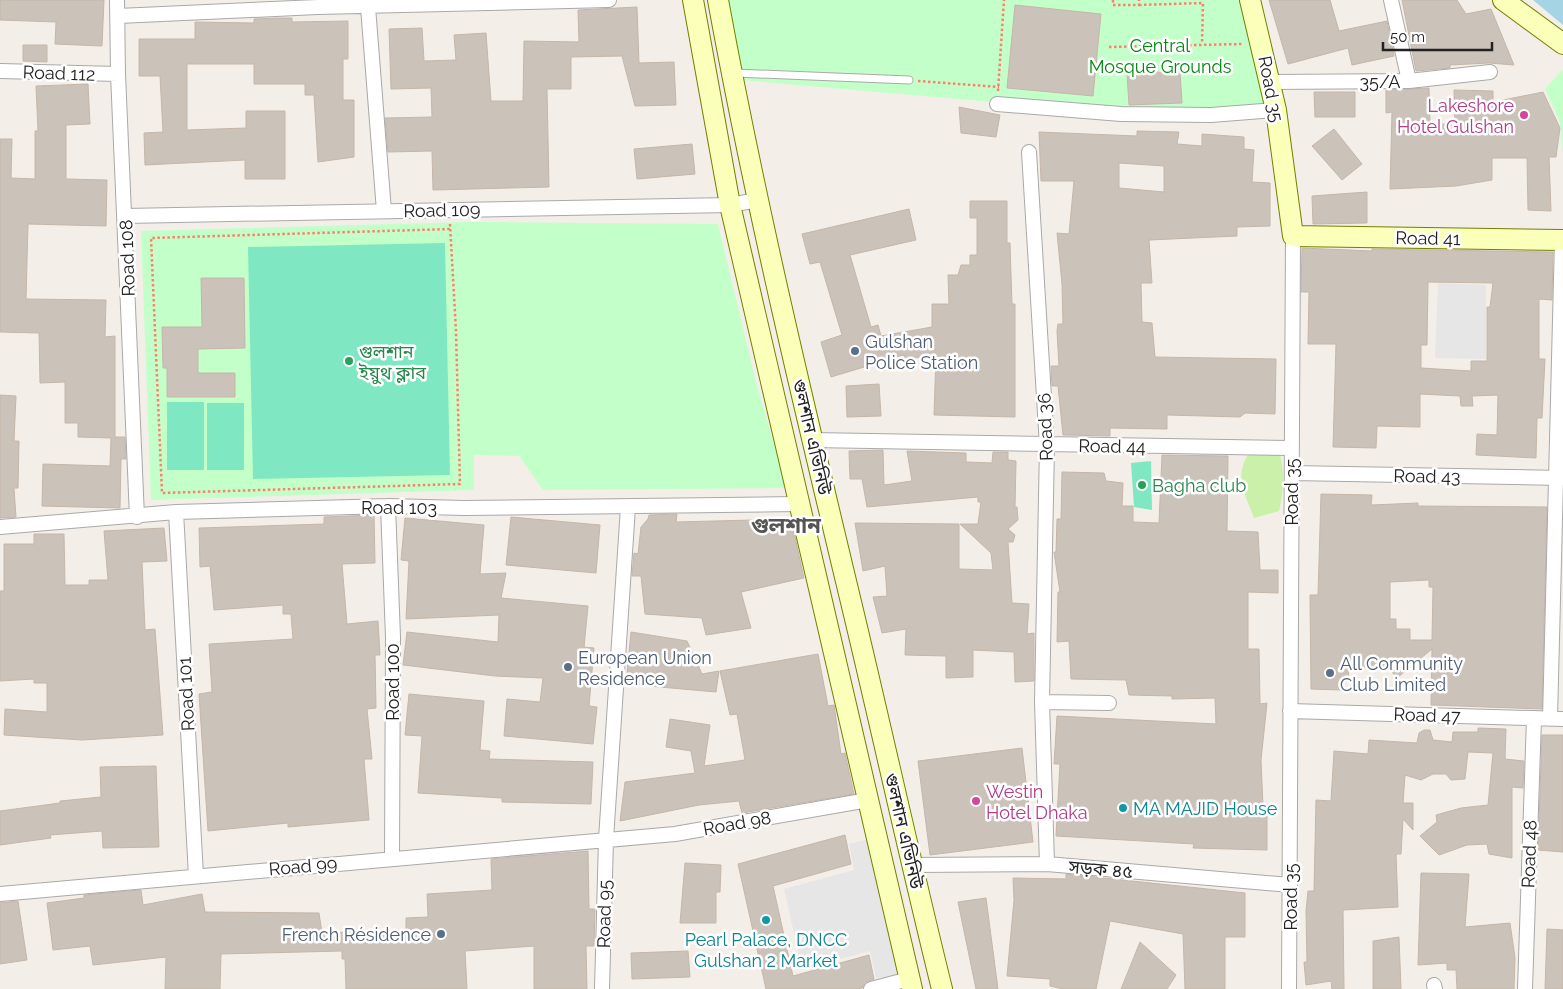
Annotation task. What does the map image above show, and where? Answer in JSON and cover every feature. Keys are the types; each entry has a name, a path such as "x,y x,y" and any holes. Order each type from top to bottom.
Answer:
{"main road":[{"name":"গুলশান এভিনিউ","path":"693,0 730,205 910,984"},
{"name":"গুলশান এভিনিউ","path":"718,0 758,200 812,440 894,783 911,865 942,989"},
{"name":"Road 35","path":"1250,0 1262,44 1276,110 1293,236"},
{"path":"1504,0 1563,44"},
{"name":"Road 41","path":"1293,236 1563,240"}],"street":[{"name":"Road 108","path":"117,0 118,74 137,517"},
{"path":"118,16 318,4 368,7 609,0"},
{"path":"1391,0 1409,81"},
{"path":"368,7 384,211"},
{"name":"Road 112","path":"0,71 118,74"},
{"name":"35/A","path":"1270,82 1409,81 1490,72"},
{"path":"998,104 1121,114 1211,115 1276,110"},
{"name":"Road 36","path":"1029,152 1047,446 1042,702 1048,864"},
{"name":"Road 109","path":"125,216 730,205 758,200"},
{"name":"Road 35","path":"1290,989 1293,236"},
{"path":"1557,719 1563,240"},
{"name":"Road 44","path":"812,440 1047,446 1292,448"},
{"name":"Road 43","path":"1292,474 1560,478"},
{"name":"Road 103","path":"0,527 137,517 176,512 388,506 464,508 798,504"},
{"name":"Road 100","path":"388,506 392,637 392,858"},
{"name":"Road 95","path":"602,989 606,839 628,506"},
{"name":"Road 101","path":"176,512 196,876"},
{"path":"1042,702 1109,703"},
{"name":"Road 47","path":"1290,712 1557,719"},
{"name":"Road 48","path":"1525,989 1534,718"},
{"name":"Road 98","path":"606,839 675,834 868,800"},
{"name":"Road 99","path":"0,894 606,839"},
{"name":"সড়ক ৪৫","path":"911,865 1048,864 1290,885"},
{"path":"871,989 910,984"}],"lane":[{"path":"733,73 909,80"}],"path":[{"path":"998,104 1004,0"},
{"path":"1114,0 1114,5 1203,3 1202,45"},
{"path":"1139,0 1139,5"},
{"path":"1109,47 1262,44"},
{"path":"909,80 999,87"},
{"path":"450,210 451,229 456,331 460,484 162,493 151,238 451,229"}],"green space":[{"name":"Central Mosque Grounds","path":"726,0 1254,0 1281,107 1210,112 993,102 740,80"},
{"path":"1563,69 1563,153 1560,122 1545,89"},
{"path":"465,222 718,224 757,386 787,488 543,490 519,456 474,455 474,490 151,500 141,231"},
{"name":"গুলশান ইয়ুথ ক্লাব","path":"445,243 450,475 253,479 248,247"},
{"path":"167,402 204,402 204,470 167,470"},
{"path":"207,403 244,403 244,470 207,470"},
{"path":"1251,450 1279,451 1283,473 1283,489 1279,511 1254,518 1244,492 1241,476 1242,468"},
{"name":"Bagha club","path":"1151,461 1152,510 1134,507 1131,463"}],"shaded area":[{"path":"1438,283 1486,285 1486,359 1435,358"},
{"path":"869,839 902,976 876,978 870,951 802,969 784,889 854,870 849,844"}],"water":[{"path":"1533,0 1563,0 1563,25"}],"building":[{"path":"0,0 104,0 102,46 55,44 56,22 0,20"},
{"path":"1269,0 1330,0 1339,31 1387,21 1394,56 1352,65 1348,48 1288,64"},
{"path":"1402,0 1457,0 1466,14 1491,9 1514,65 1489,63 1450,65 1450,68 1416,71"},
{"path":"1015,5 1101,14 1093,96 1007,88"},
{"path":"637,7 639,63 674,62 676,105 635,106 622,56 571,57 571,89 547,89 549,187 433,190 432,151 388,152 385,118 432,117 431,88 391,89 389,29 422,28 424,61 456,60 454,35 486,33 491,101 523,101 524,41 579,42 578,10"},
{"path":"292,18 292,22 348,21 348,59 343,59 343,100 354,100 354,157 318,162 314,95 305,95 305,84 254,84 254,64 187,64 187,130 246,128 246,111 285,111 285,179 245,179 245,160 145,165 144,133 163,132 160,76 139,76 139,39 195,39 195,22 254,23 254,19"},
{"path":"23,45 47,45 47,62 23,61"},
{"path":"1180,71 1182,103 1129,105 1127,74"},
{"path":"88,84 90,124 66,125 66,179 107,180 106,226 28,224 26,299 106,300 105,337 115,336 115,437 125,437 126,459 121,459 120,508 42,506 43,464 110,466 111,438 78,437 78,423 65,423 65,382 40,383 39,333 0,332 0,139 12,139 11,178 35,179 35,131 38,131 36,86"},
{"path":"1429,88 1430,123 1455,125 1454,90 1493,91 1493,102 1543,92 1560,128 1556,157 1549,157 1551,211 1528,210 1527,158 1492,158 1492,180 1456,186 1390,189 1392,112 1386,113 1386,90"},
{"path":"1314,92 1355,92 1355,117 1315,117"},
{"path":"959,107 1000,115 996,137 961,133"},
{"path":"1334,129 1362,164 1342,180 1312,146"},
{"path":"1137,131 1179,132 1177,144 1202,146 1202,134 1244,137 1244,149 1254,150 1252,182 1270,183 1270,226 1237,227 1237,236 1149,240 1152,283 1141,283 1142,322 1152,323 1155,357 1276,359 1275,414 1245,413 1240,417 1167,415 1167,429 1110,428 1110,436 1063,435 1058,386 1052,386 1051,366 1059,366 1057,331 1058,324 1063,324 1062,284 1057,233 1069,234 1074,181 1041,181 1039,132 1137,136","holes":["1119,163 1164,166 1164,192 1119,188"]},
{"path":"692,144 695,174 637,179 634,149"},
{"path":"1367,192 1367,223 1313,224 1312,196"},
{"path":"970,201 1007,201 1007,243 1010,243 1012,304 1015,304 1015,417 934,415 936,355 905,359 904,355 831,377 821,342 842,335 820,262 810,264 802,234 909,209 916,240 850,255 871,327 878,325 881,336 932,327 932,304 949,304 948,275 958,275 961,265 970,265 970,255 977,255 977,218 970,218"},
{"path":"1302,248 1372,251 1372,249 1553,252 1552,300 1539,299 1539,359 1545,359 1542,418 1537,418 1536,458 1476,455 1477,434 1497,435 1498,395 1472,396 1473,406 1461,406 1460,396 1420,394 1420,427 1377,426 1376,448 1333,447 1336,344 1308,344 1309,292 1301,292","holes":["1428,282 1493,283 1490,307 1487,307 1487,361 1471,361 1471,371 1421,368 1421,345 1427,345"]},
{"path":"201,278 244,278 245,348 198,349 198,373 235,373 235,397 167,397 167,368 163,368 162,327 202,327"},
{"path":"879,384 881,416 847,417 846,386"},
{"path":"0,395 16,396 14,441 19,441 18,488 14,488 16,517 0,518"},
{"path":"883,450 884,485 912,481 907,451 966,453 966,462 992,463 993,452 1008,452 1008,460 1016,461 1015,507 1017,507 1018,520 1008,529 1015,535 1013,542 1008,542 1012,603 1029,604 1027,634 1034,633 1034,681 1015,682 1014,652 973,650 973,677 946,678 946,656 905,655 906,629 882,633 873,597 887,596 885,566 863,571 855,523 959,524 959,569 993,570 991,553 960,524 978,524 981,502 978,502 978,497 867,507 862,479 850,479 849,451"},
{"path":"1162,455 1228,456 1227,531 1258,532 1260,570 1278,570 1278,593 1248,592 1248,649 1259,649 1260,704 1267,703 1261,760 1263,807 1267,807 1267,850 1193,848 1194,844 1056,836 1060,764 1054,764 1057,716 1216,724 1215,698 1172,699 1172,696 1129,695 1126,680 1071,679 1069,641 1057,642 1058,592 1060,592 1054,552 1056,552 1057,519 1061,519 1062,472 1104,473 1106,481 1123,483 1122,506 1133,506 1133,522 1159,523"},
{"path":"1321,494 1372,495 1371,505 1418,503 1418,506 1547,507 1542,709 1431,705 1432,649 1397,678 1388,667 1349,667 1348,681 1341,681 1341,690 1311,689 1310,595 1318,595","holes":["1429,580 1429,587 1433,587 1432,640 1410,640 1410,629 1396,629 1396,619 1390,619 1390,582"]},
{"path":"677,514 676,522 791,519 804,578 741,592 751,628 706,635 702,618 645,614 641,576 632,576 634,553 638,554 641,527 649,515"},
{"path":"374,515 375,563 342,564 347,624 378,621 380,655 375,655 376,708 367,709 372,759 364,759 369,820 288,827 288,823 208,831 199,694 212,692 209,644 293,639 291,614 283,614 283,605 214,610 210,566 200,567 199,528 324,524 324,517"},
{"path":"511,517 600,525 596,573 506,565"},
{"path":"405,518 484,525 480,574 506,573 501,598 588,606 584,647 594,648 589,706 597,707 593,744 504,736 507,699 540,702 543,678 495,676 403,665 407,632 498,642 499,615 406,619 409,561 401,560"},
{"path":"164,528 167,561 142,562 145,630 155,629 163,735 82,740 4,735 5,709 47,712 47,683 34,683 34,679 0,681 0,591 4,591 4,544 34,544 34,534 64,534 65,585 89,585 89,580 108,580 104,531"},
{"path":"631,632 687,641 702,674 719,671 716,692 626,684"},
{"path":"818,654 828,706 834,705 841,754 845,753 854,794 742,813 739,801 699,805 620,821 625,782 695,773 691,751 666,747 670,719 710,725 704,766 745,760 737,714 730,715 720,671"},
{"path":"409,694 484,701 480,750 490,751 489,759 593,762 591,804 502,802 502,798 418,793 422,736 405,735"},
{"path":"1478,728 1506,729 1505,759 1524,761 1523,788 1512,787 1512,858 1489,854 1487,844 1467,845 1439,855 1420,836 1437,822 1436,815 1461,808 1488,805 1493,753 1468,752 1465,779 1451,780 1446,774 1433,774 1421,780 1405,775 1403,803 1413,803 1413,830 1403,819 1401,854 1396,854 1398,907 1343,910 1344,989 1332,989 1331,981 1306,985 1304,962 1307,962 1306,911 1308,891 1314,891 1316,800 1331,801 1334,751 1368,754 1369,740 1417,743 1419,733 1424,730 1430,730 1433,740 1452,742 1453,732 1478,732"},
{"path":"1542,735 1563,735 1563,852 1538,850"},
{"name":"Westin Hotel Dhaka","path":"1022,748 1033,842 930,855 918,761"},
{"path":"156,766 159,847 103,848 102,831 50,835 51,838 0,845 0,811 60,803 60,801 101,797 100,767"},
{"name":"Pearl Palace, DNCC Gulshan 2 Market","path":"845,835 851,864 773,886 793,976 869,955 874,979 865,982 862,988 857,989 766,989 738,864"},
{"path":"588,851 589,909 595,909 594,946 586,946 587,989 534,989 534,946 465,951 467,989 346,989 345,959 342,959 342,951 221,954 220,989 165,989 166,957 93,965 90,946 53,950 47,903 84,898 84,895 141,890 143,905 202,894 205,912 319,913 322,933 406,930 406,918 428,917 427,894 492,890 491,859"},
{"path":"685,863 721,865 720,892 716,892 716,923 680,923"},
{"path":"1421,873 1469,874 1465,927 1510,923 1515,958 1514,989 1457,989 1456,970 1447,970 1447,963 1418,965"},
{"path":"1066,874 1245,893 1245,937 1225,937 1225,989 1185,989 1183,934 1110,921 1096,989 1063,989 1050,986 1050,979 1007,976 1014,900 1013,878 1066,879"},
{"path":"986,898 998,989 976,989 958,902"},
{"path":"18,901 27,960 0,964 0,903"},
{"path":"1547,929 1563,930 1563,989 1545,989"},
{"path":"1399,937 1401,989 1373,989 1373,941"},
{"path":"1140,942 1176,975 1167,989 1121,989"},
{"path":"688,951 690,977 632,979 631,953"}],"place":[{"name":"Lakeshore Hotel Gulshan","path":"1524,115"},
{"name":"Gulshan Police Station","path":"855,351"},
{"name":"গুলশান ইয়ুথ ক্লাব","path":"349,361"},
{"name":"Bagha club","path":"1142,485"},
{"name":"European Union Residence","path":"568,667"},
{"name":"All Community Club Limited","path":"1330,673"},
{"name":"Westin Hotel Dhaka","path":"976,801"},
{"name":"MA MAJID House","path":"1123,808"},
{"name":"Pearl Palace, DNCC Gulshan 2 Market","path":"766,920"},
{"name":"French Résidence","path":"441,934"}],"district":[{"name":"গুলশান","path":"786,525"}]}
